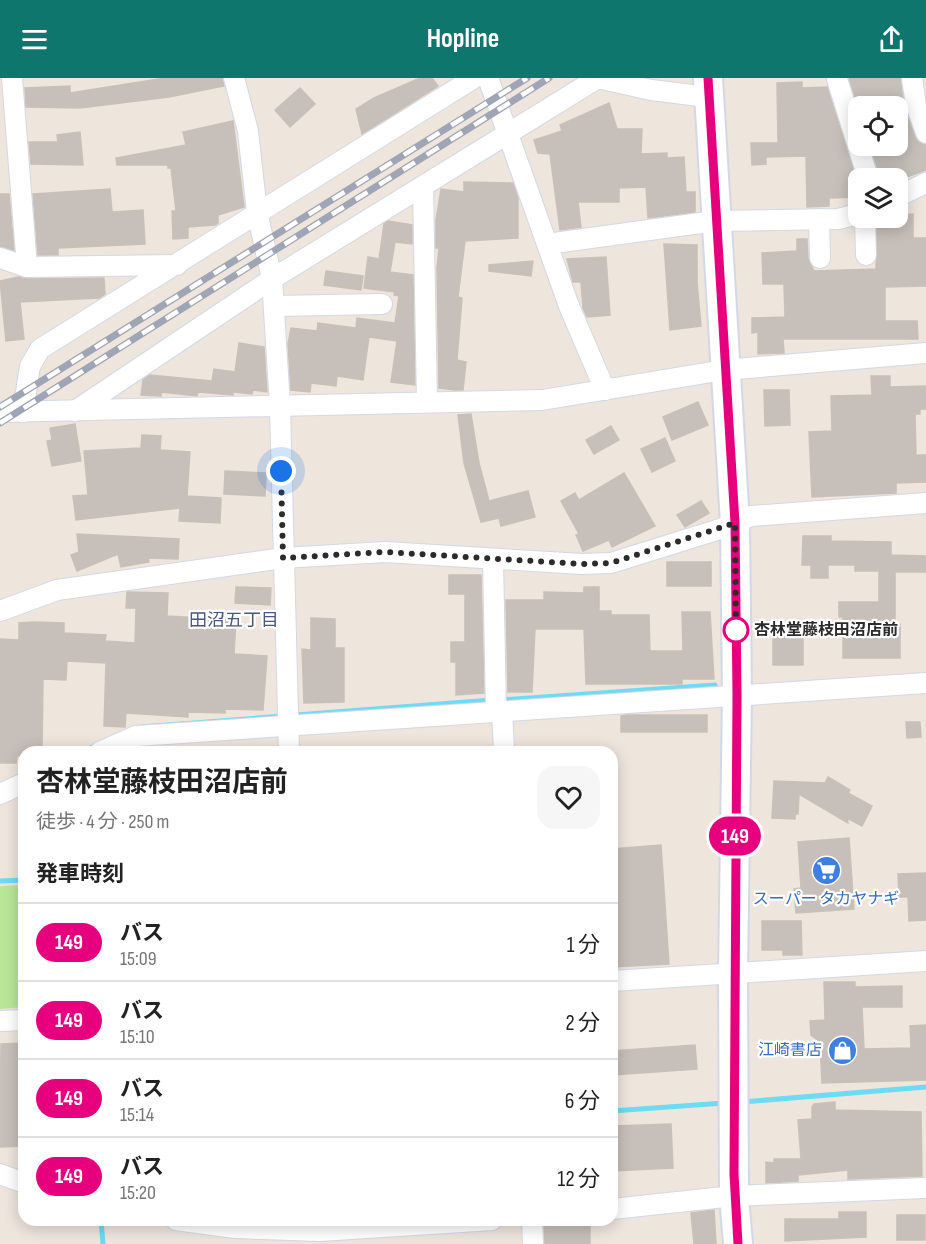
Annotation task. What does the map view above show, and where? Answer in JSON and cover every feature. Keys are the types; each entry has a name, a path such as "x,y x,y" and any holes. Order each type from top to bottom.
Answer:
{"street":[{"path":"12,78 27,267"},
{"path":"234,78 248,131 257,212 272,279 280,406 289,746"},
{"path":"23,412 30,366 40,349 474,78"},
{"path":"488,78 569,306 605,390"},
{"path":"75,411 272,279 598,78 651,90 708,88 735,523 737,695 733,973 734,1196 738,1244"},
{"path":"912,78 916,105 926,133"},
{"path":"837,79 865,168"},
{"path":"908,192 926,183"},
{"path":"423,186 427,402"},
{"path":"547,244 716,221 819,219 848,215"},
{"path":"819,219 820,258"},
{"path":"865,228 866,255"},
{"path":"0,258 27,267 177,265"},
{"path":"274,306 382,304"},
{"path":"0,412 542,400 724,370 926,353"},
{"path":"0,612 57,590 283,558 385,552 611,563 751,516 926,503"},
{"path":"493,559 498,704 503,746"},
{"path":"114,746 136,736 287,716 498,704 737,695 926,683"},
{"path":"0,794 18,786"},
{"path":"618,981 926,961"},
{"path":"0,1021 18,1020"},
{"path":"0,1174 18,1181"},
{"path":"618,1208 734,1196 926,1188"},
{"path":"220,1226 320,1231 398,1226"},
{"path":"532,1226 533,1244"}],"green space":[{"path":"18,885 18,1008 0,1009 0,886"}],"building":[{"path":"165,78 222,78 224,86 169,97 80,108 26,107 25,88 70,86 70,93"},
{"path":"420,78 432,78 438,86 362,134 356,109 374,98"},
{"path":"849,78 900,78 902,96 855,96"},
{"path":"802,82 802,88 827,87 853,168 848,168 848,197 829,198 829,206 807,207 806,156 766,157 766,164 752,165 751,143 778,143 777,83"},
{"path":"300,88 315,104 290,127 275,110"},
{"path":"609,103 617,129 642,129 641,154 667,153 667,158 684,157 686,192 695,192 695,212 648,218 646,187 619,188 619,202 578,202 581,227 560,230 550,154 538,153 534,140 562,131 560,125"},
{"path":"908,118 915,137 926,145 926,170 908,177 908,168 878,168 873,156 908,156"},
{"path":"233,121 244,207 218,215 218,223 215,225 188,227 188,238 173,239 172,211 176,211 171,168 168,168 168,165 117,165 116,158 186,145 183,132"},
{"path":"80,132 83,165 31,164 29,142 58,142 57,135"},
{"path":"464,182 513,183 518,199 518,238 465,241 458,297 462,298 457,360 466,362 463,390 455,390 439,388 437,268 439,248 436,248 436,220 441,189 464,192"},
{"path":"110,189 112,212 143,210 145,244 58,248 58,255 38,255 33,194"},
{"path":"0,194 9,194 14,250 0,246"},
{"path":"908,214 913,214 913,238 926,238 926,286 885,287 885,321 917,321 918,339 783,339 784,353 758,354 758,332 752,333 752,318 785,317 784,284 763,284 762,253 797,251 797,239 807,239 808,259 814,271 876,269 877,228 908,228"},
{"path":"388,221 412,225 412,244 395,242 390,272 413,275 415,385 391,382 397,341 369,337 363,380 337,376 336,386 311,383 310,392 291,390 288,344 291,328 317,331 318,323 356,328 357,318 395,323 399,296 394,295 395,292 364,288 368,257 379,259 384,224"},
{"path":"664,244 697,245 697,282 701,326 670,330"},
{"path":"606,257 610,315 587,317 583,308 581,282 573,282 567,259"},
{"path":"533,261 531,276 489,271 489,265"},
{"path":"326,271 363,276 361,290 324,285"},
{"path":"18,277 27,279 104,278 105,294 99,298 20,302 24,339 6,341 0,281"},
{"path":"239,343 264,347 267,392 253,390 252,394 233,392 233,395 198,392 197,396 161,392 161,396 141,395 143,380 150,375 212,381 214,369 235,372"},
{"path":"871,376 890,376 890,387 926,386 926,409 920,409 920,414 915,414 916,455 926,455 926,482 896,483 896,493 812,497 809,432 832,431 831,396 872,395"},
{"path":"764,390 789,390 790,425 765,426"},
{"path":"698,402 708,425 672,440 663,417"},
{"path":"471,414 479,463 489,501 528,491 535,517 501,526 499,518 481,522 464,463 458,415"},
{"path":"75,424 81,461 52,466 47,441 52,440 50,428"},
{"path":"611,426 619,440 594,454 586,440"},
{"path":"142,435 161,436 160,450 190,452 187,496 221,498 220,523 179,521 180,508 76,520 73,496 88,495 84,451 141,448"},
{"path":"665,438 675,461 652,472 641,449"},
{"path":"225,471 266,473 265,496 224,494"},
{"path":"624,473 655,526 612,547 609,540 583,551 576,535 579,534 561,501 575,493 579,500"},
{"path":"701,501 709,513 685,527 677,515"},
{"path":"77,534 179,539 178,559 148,558 149,562 121,567 118,554 77,571 71,555 79,552"},
{"path":"803,536 831,536 831,541 891,542 891,555 926,556 926,572 895,572 895,624 900,624 900,658 843,658 843,617 839,617 839,602 879,602 879,571 855,571 855,565 828,565 828,578 811,578 811,565 802,565"},
{"path":"667,562 711,562 711,586 667,586"},
{"path":"449,575 481,575 484,693 456,695 456,662 451,662 451,642 465,642 465,594 449,594"},
{"path":"236,587 271,588 270,605 235,603"},
{"path":"584,587 599,587 599,611 611,611 611,615 649,615 650,651 683,651 682,612 710,612 714,679 682,679 682,684 586,684 584,629 535,629 532,692 508,692 506,600 544,600 544,592 584,593"},
{"path":"127,592 168,593 167,616 236,620 234,654 267,656 263,710 225,709 225,713 188,712 188,717 126,713 125,727 104,726 106,663 67,661 66,680 43,679 42,746 18,746 16,763 0,763 0,639 19,640 19,623 33,622 64,623 64,633 106,635 105,641 135,643 136,608 126,608"},
{"path":"311,618 335,619 335,648 344,648 344,702 304,703 302,649 311,650"},
{"path":"773,625 803,625 803,665 773,665"},
{"path":"707,715 707,732 621,732 621,716"},
{"path":"906,722 920,722 921,737 907,738"},
{"path":"828,777 850,790 848,793 872,806 862,826 847,818 848,823 799,794 798,814 795,814 795,819 772,818 774,781 825,783"},
{"path":"849,838 854,909 796,913 794,889 801,888 798,842"},
{"path":"661,845 669,964 618,967 618,849"},
{"path":"926,873 926,920 909,921 908,897 899,897 898,874"},
{"path":"762,921 801,921 802,955 783,955 783,950 762,950"},
{"path":"824,982 855,982 855,987 902,986 902,1007 862,1007 864,1049 911,1048 910,1026 926,1025 926,1080 822,1083 820,1042 811,1035 810,1021 825,1020"},
{"path":"18,1043 18,1146 0,1147 1,1044"},
{"path":"695,1045 697,1069 618,1075 618,1051"},
{"path":"835,1102 835,1110 921,1112 922,1176 848,1179 848,1170 798,1175 798,1181 766,1183 766,1162 774,1163 774,1159 801,1159 798,1120 812,1119 814,1104"},
{"path":"671,1124 673,1168 618,1171 618,1126"},
{"path":"714,1210 716,1244 694,1244 691,1213"},
{"path":"839,1212 866,1212 866,1237 785,1241 785,1219 839,1219"},
{"path":"897,1215 925,1215 925,1240 897,1240"},
{"path":"544,1226 590,1226 590,1244 545,1244"}],"waterway":[{"path":"501,700 715,685"},
{"path":"142,727 492,700"},
{"path":"0,881 18,880"},
{"path":"742,1102 926,1087"},
{"path":"618,1111 724,1103"},
{"path":"102,1226 103,1244"}],"railway":[{"path":"0,407 527,78"},
{"path":"0,423 549,78"}],"bus line":[{"name":"149","path":"708,78 735,523 737,695 733,973 734,1196 738,1244"}],"place":[{"name":"杏林堂藤枝田沼店前","path":"736,630"},
{"name":"スーパー タカヤナギ","path":"826,871"},
{"name":"江崎書店","path":"843,1050"}],"district":[{"name":"田沼五丁目","path":"234,620"}],"route":[{"path":"281,471 283,558 385,552 582,564 611,563 735,523 736,630"}]}
